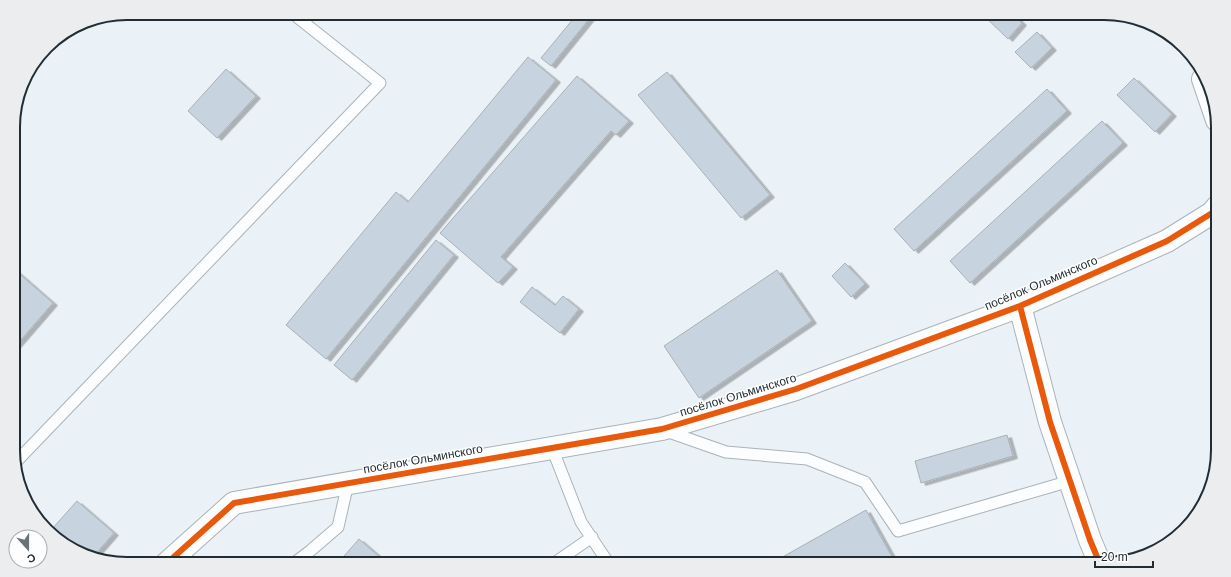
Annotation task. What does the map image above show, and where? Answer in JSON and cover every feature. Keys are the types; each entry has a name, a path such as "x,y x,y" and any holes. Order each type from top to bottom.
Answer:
{"street":[{"name":"посёлок Ольминского","path":"174,557 234,503 662,429 796,389 1020,306 1167,241 1211,214"},
{"path":"1020,306 1050,422 1097,557"}],"lane":[{"path":"21,457 380,82 301,20"},
{"path":"662,429 726,452 807,459 865,482 898,531 1070,481"},
{"path":"552,448 581,522 605,557"},
{"path":"303,557 338,527 348,483"},
{"path":"563,557 592,537"}],"building":[{"path":"572,20 588,20 551,66 541,58"},
{"path":"988,20 1019,20 1022,23 1008,39"},
{"path":"1037,32 1052,48 1031,68 1015,52"},
{"path":"528,57 556,80 326,359 286,325 396,192 408,202"},
{"path":"226,69 256,96 217,138 188,111"},
{"path":"667,72 770,195 741,218 638,95"},
{"path":"577,76 629,121 616,135 611,131 501,257 513,267 498,283 440,233"},
{"path":"1134,78 1172,114 1155,132 1117,95"},
{"path":"1047,89 1067,111 914,251 894,229"},
{"path":"1102,121 1123,143 970,283 950,261"},
{"path":"436,240 454,255 352,380 334,365"},
{"path":"845,263 865,284 851,297 832,276"},
{"path":"777,270 812,321 699,398 664,346"},
{"path":"20,274 53,303 20,341"},
{"path":"532,287 555,305 563,296 579,309 560,333 520,302"},
{"path":"1007,435 1013,456 921,483 915,461"},
{"path":"77,501 114,533 97,552 74,543 53,528"},
{"path":"866,510 892,557 782,557"},
{"path":"359,539 380,557 343,557"}],"cycle path":[{"path":"174,557 234,503 662,429 796,389 1020,306 1167,241 1211,214"},
{"path":"1020,306 1050,422 1097,557"}]}
